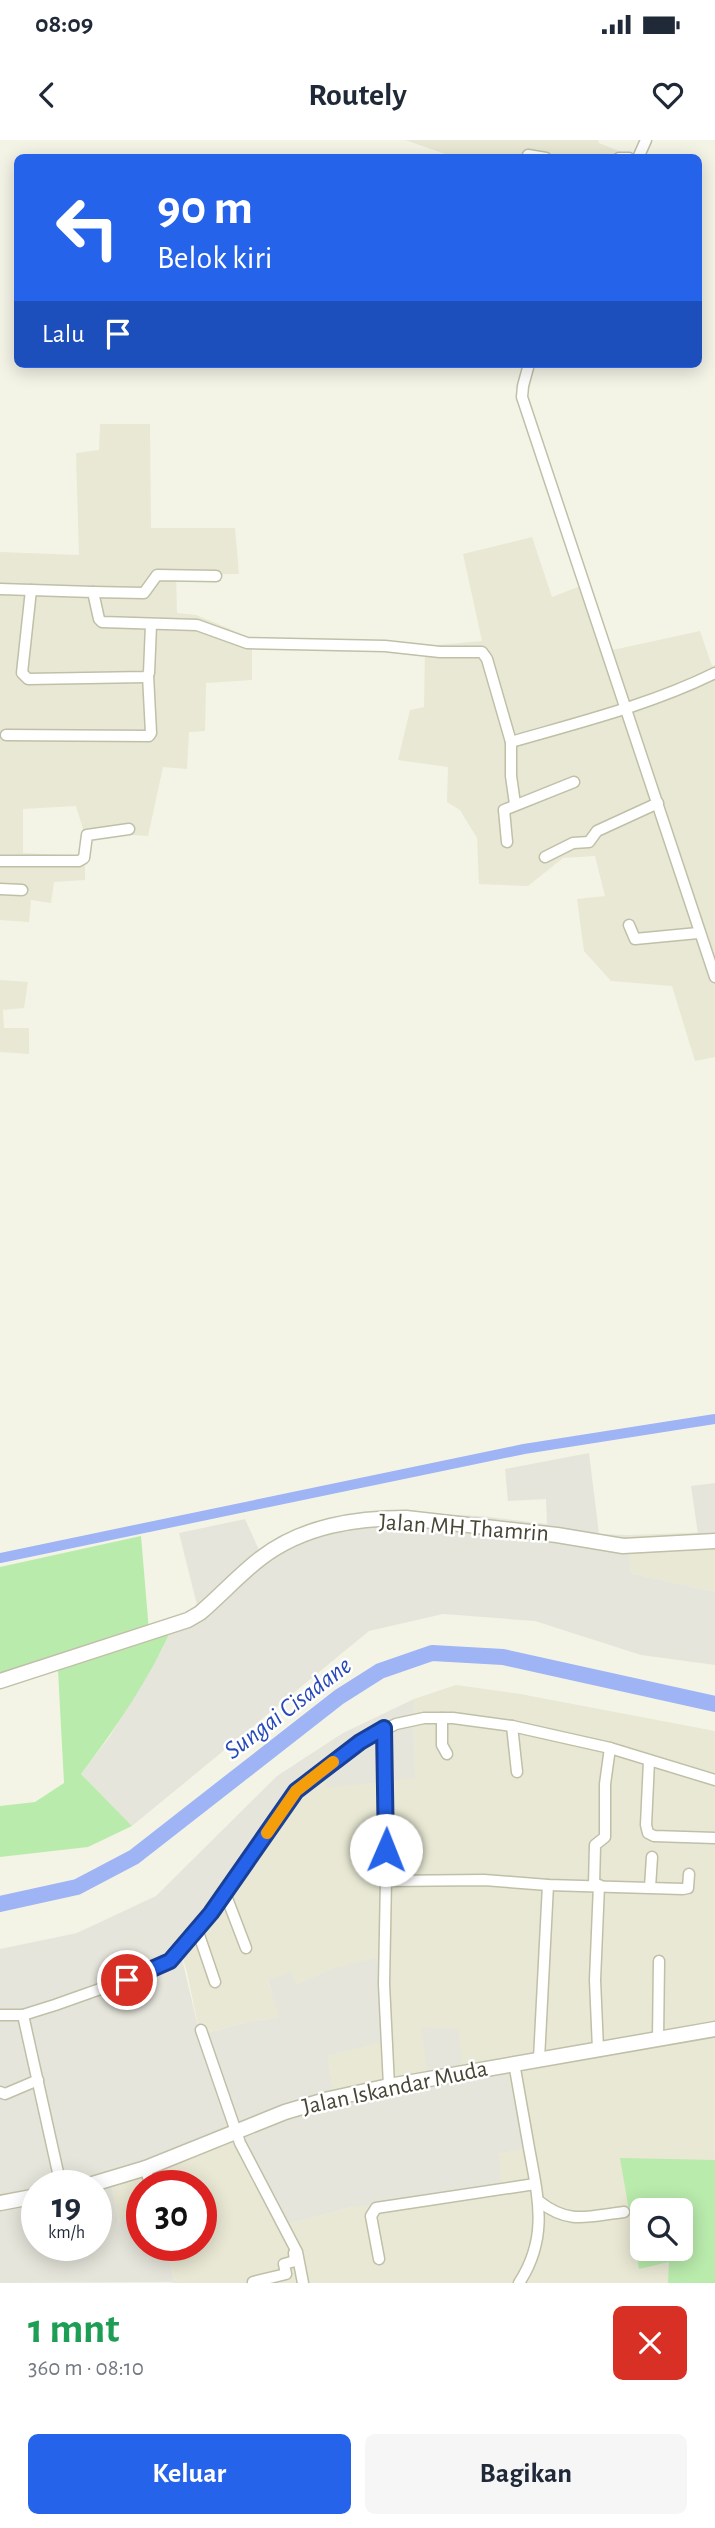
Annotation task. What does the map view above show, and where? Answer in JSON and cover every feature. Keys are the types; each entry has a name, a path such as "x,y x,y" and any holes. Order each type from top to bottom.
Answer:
{"street":[{"path":"528,368 522,397 658,803 698,933 712,963 715,977"},
{"path":"0,589 144,593 157,575 216,576"},
{"path":"31,590 22,673 24,677 148,676"},
{"path":"93,592 102,622 197,625 247,643 385,646 485,653 510,743 515,804"},
{"path":"6,735 149,736 151,625"},
{"path":"510,743 675,692 715,673"},
{"path":"507,842 503,811 574,782"},
{"path":"545,857 573,843 589,842 597,831 658,803"},
{"path":"0,861 79,861 84,858 87,835 129,829"},
{"path":"0,889 22,890"},
{"path":"629,925 635,939 698,933"},
{"name":"Jalan MH Thamrin","path":"0,1681 188,1620 200,1613 261,1558 305,1533 339,1524 406,1518 557,1535 622,1546 715,1541"},
{"path":"442,1718 442,1745 447,1754"},
{"path":"0,2015 23,2015 85,1996 166,1964 198,1931 296,1791 360,1742 384,1728 409,1720 442,1718 512,1726 610,1748 715,1780"},
{"path":"512,1726 517,1772"},
{"path":"384,1728 384,1984 389,2086"},
{"path":"598,2049 595,1845 604,1839 605,1784 610,1748"},
{"path":"649,1760 646,1825 648,1833 654,1836 715,1838"},
{"path":"650,1887 652,1857"},
{"path":"385,1881 484,1880 548,1885 687,1889 689,1874"},
{"path":"539,2059 548,1885"},
{"path":"225,1892 246,1948"},
{"path":"198,1931 215,1982"},
{"path":"658,2039 659,1961"},
{"path":"23,2015 58,2170"},
{"name":"Jalan Iskandar Muda","path":"112,2178 146,2168 285,2112 334,2097 715,2029"},
{"path":"201,2030 231,2134 296,2253 303,2283"},
{"path":"514,2063 540,2202 538,2236 526,2272 519,2283"},
{"path":"0,2092 5,2094 38,2080"},
{"path":"379,2259 371,2216 376,2208 535,2184"},
{"path":"0,2203 21,2199"},
{"path":"540,2202 553,2212 570,2218 624,2212"},
{"path":"253,2282 286,2274 284,2264 295,2262 296,2253"}],"shaded area":[{"path":"405,140 598,140 599,143 626,154 445,154"},
{"path":"100,424 150,424 151,528 235,528 239,574 176,574 177,613 196,615 252,638 252,680 206,683 205,731 189,732 187,769 163,767 148,836 84,832 76,806 23,809 23,853 85,856 85,880 54,882 51,903 31,900 29,922 0,920 0,552 79,555 76,453 99,450"},
{"path":"532,537 552,597 583,585 608,651 700,631 712,666 715,665 715,1057 695,1061 672,986 611,981 584,951 577,899 605,896 595,856 563,858 528,886 479,884 477,838 460,810 447,802 448,767 398,760 410,710 424,707 425,646 482,641 463,554"},
{"path":"0,980 28,982 24,1008 3,1010 4,1028 29,1028 29,1054 0,1052"},
{"path":"589,1453 599,1534 628,1535 631,1573 715,1592 715,1665 641,1655 535,1621 443,1614 369,1631 132,1826 81,1774 110,1736 163,1648 174,1624 198,1609 179,1533 245,1519 260,1552 302,1528 374,1511 481,1516 547,1524 546,1499 508,1501 505,1469"},
{"path":"715,1483 715,1532 698,1534 691,1486"},
{"path":"715,1532 715,1592 631,1573 628,1535"},
{"path":"456,1685 520,1694 715,1731 715,2283 171,2283 175,2281 169,2261 217,2261 217,2170 154,2170 237,2140 282,2226 352,2207 499,2154 524,2149 427,2071 333,2093 328,2056 382,2041 333,1968 295,1986 268,1981 280,2017 243,2023 200,2035 179,1946 230,1875 297,1793 323,1773 415,1778 414,1699"},
{"path":"414,1699 415,1778 327,1788 323,1774 297,1793 230,1875 179,1946 200,2035 243,2023 279,2017 268,1980 291,1972 296,1985 333,1968 377,1958 382,2042 328,2056 333,2092 427,2071 421,2027 459,2029 462,2075 507,2068 524,2149 499,2154 501,2189 352,2207 282,2226 237,2140 155,2170 126,2170 126,2181 112,2186 119,2223 126,2221 126,2261 169,2261 175,2282 0,2283 0,1949 77,1933 156,1896 277,1776 343,1733"},
{"path":"126,2180 126,2221 119,2223 112,2185"}],"green space":[{"path":"141,1536 149,1631 174,1624 132,1702 81,1774 132,1826 88,1847 0,1857 0,1806 35,1802 64,1783 58,1670 0,1685 0,1567"},
{"path":"620,2158 715,2160 715,2283 668,2283 669,2262 639,2269 638,2261 693,2261 693,2198 630,2198 630,2216"}],"waterway":[{"path":"0,1558 524,1449 715,1419"},
{"name":"Sungai Cisadane","path":"0,1904 77,1887 134,1857 339,1697 380,1671 432,1653 503,1657 715,1704"}],"slow traffic":[{"path":"267,1833 296,1791 333,1762"}],"route":[{"path":"127,1980 170,1961 198,1931 296,1791 360,1742 384,1728 386,1850"}]}
